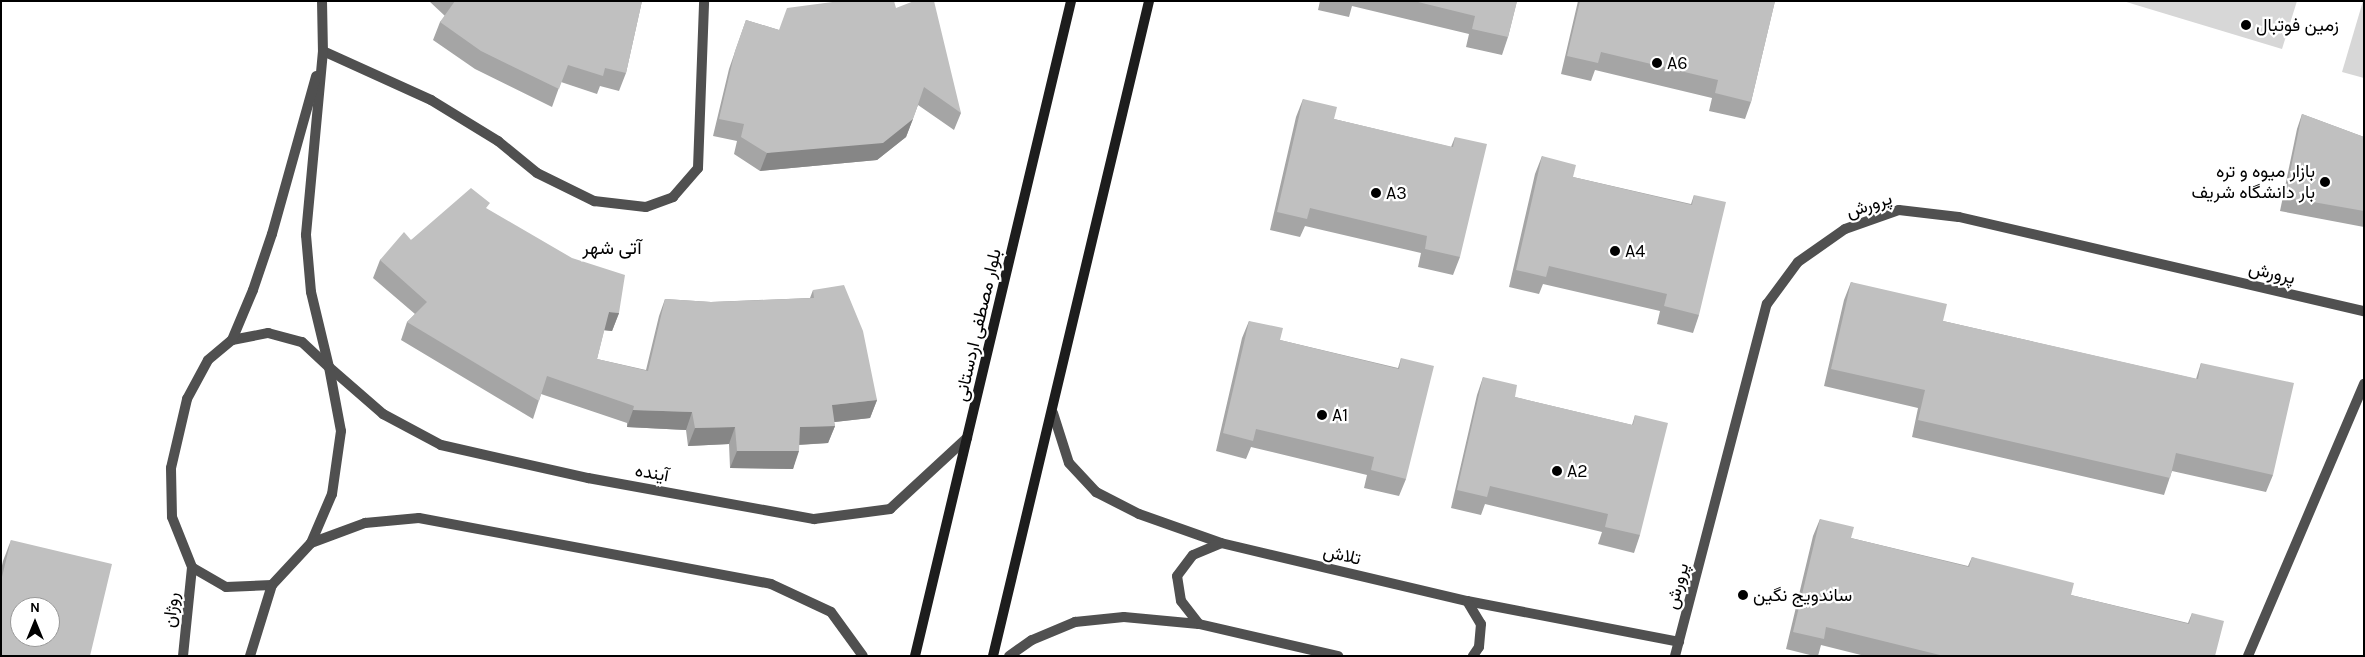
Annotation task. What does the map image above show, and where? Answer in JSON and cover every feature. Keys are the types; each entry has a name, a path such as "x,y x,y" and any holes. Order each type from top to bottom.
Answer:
{"main road":[{"name":"بلوار مصطفی اردستانی","path":"915,656 1072,1"},
{"path":"993,656 1149,1"}],"street":[{"path":"250,656 272,586 311,543 332,494 341,431 329,367 311,292 306,235 323,50 322,1"},
{"path":"323,50 432,100 498,141 537,173 594,201 646,207 673,197 698,168 704,1"},
{"path":"272,586 226,586 192,567 172,516 171,468 187,399 208,360 232,340 272,234 323,50"},
{"name":"پرورش","path":"1675,656 1767,304 1798,262 1845,229 1899,210 1959,217 2364,311"},
{"name":"آینده","path":"232,340 268,333 302,342 383,414 441,445 588,478 814,519 890,509 967,438"},
{"path":"2248,656 2364,384"},
{"name":"تلاش","path":"1052,413 1069,463 1096,492 1140,514 1221,543 1467,601 1678,642"},
{"path":"311,543 365,523 419,518 771,584 831,612 863,656"},
{"path":"1199,624 1181,601 1177,576 1192,555 1221,543"},
{"name":"روژان","path":"183,656 192,567"},
{"path":"1467,601 1481,624 1479,647 1473,656"},
{"path":"1009,656 1032,640 1075,622 1124,617 1199,624 1338,656"}],"shaded area":[{"name":"زمین فوتبال","path":"2123,1 2297,1 2282,49"},
{"path":"2364,1 2364,78 2342,72"}],"building":[{"path":"455,1 642,1 626,73 605,68 603,76 568,65 559,89 481,51 440,22"},
{"path":"840,1 894,1 896,8 914,1 934,1 961,113 924,87 913,119 883,143 767,153 741,137 744,124 719,119 735,51 746,20 779,30 787,8"},
{"path":"1414,1 1517,1 1508,37 1472,29 1475,16"},
{"name":"A6","path":"1580,1 1775,1 1751,102 1715,93 1718,80 1601,52 1598,63 1567,56"},
{"name":"A3","path":"1303,99 1337,107 1334,119 1453,147 1455,137 1487,144 1460,257 1425,249 1427,236 1310,208 1307,219 1277,212"},
{"name":"بازار میوه و تره بار دانشگاه شریف","path":"2302,114 2364,137 2364,211 2285,197"},
{"name":"A4","path":"1542,156 1576,165 1573,177 1692,205 1694,195 1726,202 1699,315 1664,306 1667,294 1549,266 1546,277 1516,270"},
{"path":"471,188 490,203 486,208 572,258 625,275 619,313 609,312 597,359 648,371 665,299 711,302 814,298 813,290 844,285 863,331 877,400 832,405 835,426 800,427 799,451 737,451 735,427 695,428 692,412 633,410 634,406 547,376 539,401 407,322 427,302 380,260 404,232 411,240"},
{"path":"1851,282 1947,304 1943,321 2198,379 2201,363 2294,383 2273,475 2176,453 2170,478 1918,420 1925,390 1831,369"},
{"name":"A1","path":"1249,321 1283,328 1280,340 1399,369 1401,358 1434,366 1406,479 1371,470 1374,457 1256,429 1253,441 1223,433"},
{"name":"A2","path":"1483,377 1517,385 1515,397 1633,425 1635,415 1668,423 1640,535 1605,527 1608,514 1490,486 1487,497 1457,490"},
{"path":"1820,519 1854,527 1851,538 1969,567 1972,557 2074,583 2071,595 2189,624 2192,613 2224,621 2215,656 1944,656 1826,627 1824,639 1793,632"},
{"path":"11,540 112,564 90,656 1,656 1,581"}],"place":[{"name":"زمین فوتبال","path":"2246,25"},
{"name":"A6","path":"1657,63"},
{"name":"بازار میوه و تره بار دانشگاه شریف","path":"2325,182"},
{"name":"A3","path":"1376,193"},
{"name":"A4","path":"1615,251"},
{"name":"A1","path":"1322,415"},
{"name":"A2","path":"1557,471"},
{"name":"ساندویج نگین","path":"1743,595"}],"district":[{"name":"آتی شهر","path":"612,249"}]}
